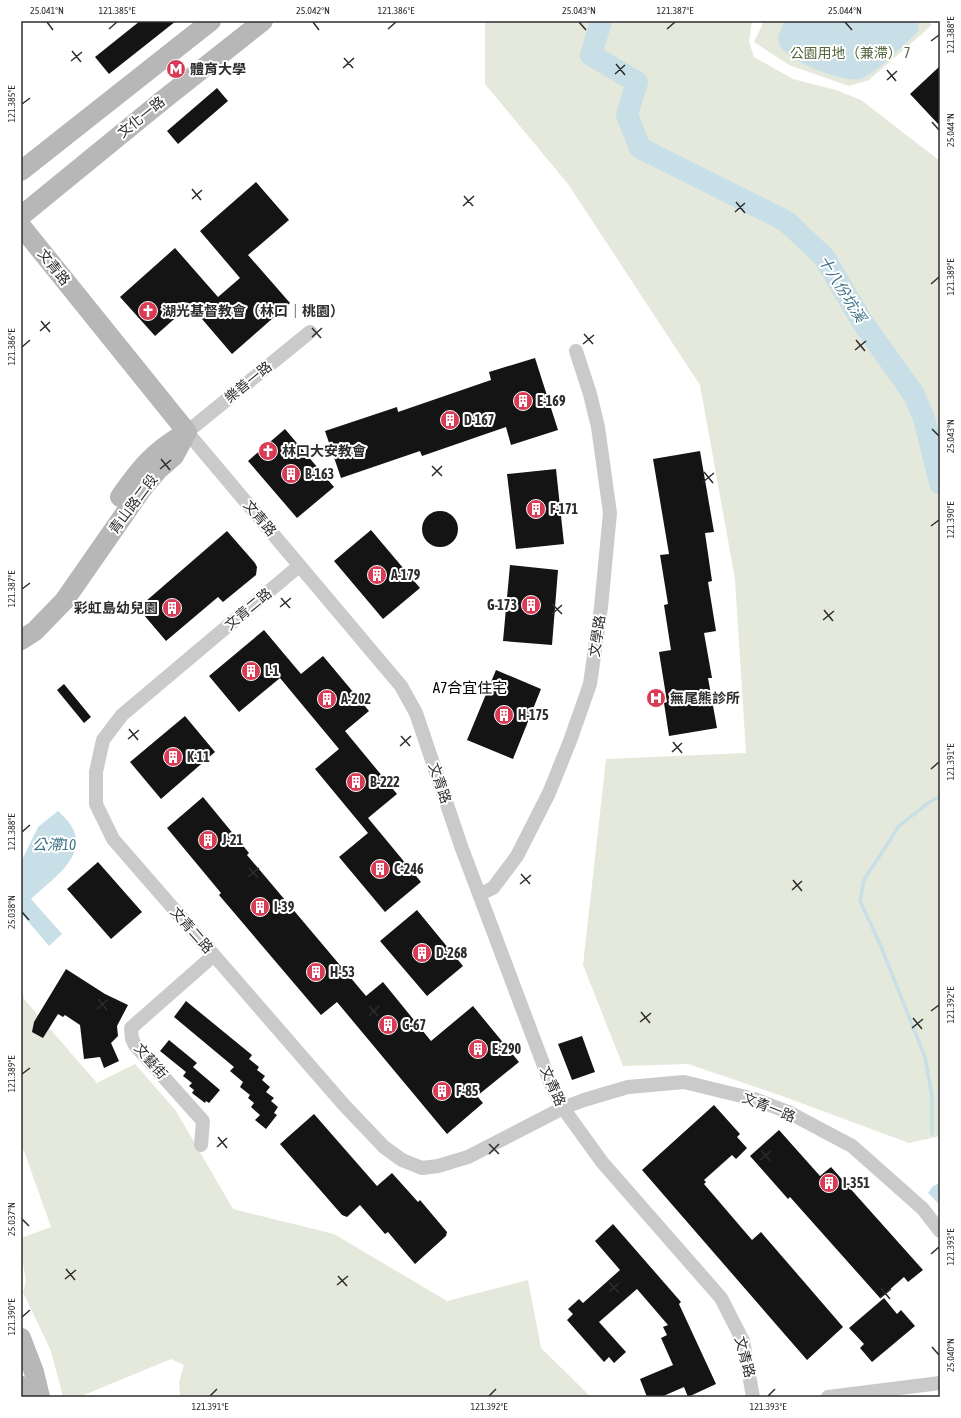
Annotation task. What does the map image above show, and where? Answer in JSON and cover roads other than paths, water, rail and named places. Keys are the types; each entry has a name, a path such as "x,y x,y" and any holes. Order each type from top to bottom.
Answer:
{"street":[{"path":"21,171 211,21"},
{"name":"文化一路","path":"21,216 163,100 263,21"},
{"name":"文青路","path":"21,226 187,432 401,686 416,712 461,846 550,1082 563,1108 619,1183 721,1298 743,1341 753,1397"},
{"name":"樂善一路","path":"187,432 310,332"},
{"name":"文學路","path":"480,894 492,888 517,856 549,792 570,741 590,684 601,607 610,514 598,427 590,394 576,351"},
{"name":"青山路二段","path":"21,625 51,597 137,473 164,445 187,432"},
{"name":"青山路二段","path":"21,640 34,631 64,600 142,489 158,470 174,456 187,432"},
{"name":"文青二路","path":"299,566 122,715 104,740 96,772 96,804 113,839 344,1105 384,1148 402,1160 422,1168 438,1166 468,1157 563,1108"},
{"name":"文藝街","path":"201,1145 203,1121 135,1045 132,1039 131,1028 214,955"},
{"name":"文青一路","path":"563,1108 628,1087 684,1082 754,1099 788,1112 852,1146 923,1209 940,1231"},
{"path":"21,1338 34,1372 40,1397"},
{"path":"828,1397 940,1383"},
{"path":"21,1386 24,1397"}],"water":[{"name":"公園用地（兼滯） 7","path":"785,21 918,21 919,29 917,33 873,72 860,79 852,79 828,74 791,57 783,50 778,41"},
{"name":"公滯10","path":"58,811 72,827 76,838 75,848 65,868 31,899 62,934 49,946 21,913 21,862 38,827"},
{"path":"940,1183 940,1205 928,1193 933,1186"}],"waterway":[{"name":"十八份坑溪","path":"601,21 591,55 637,82 627,115 640,148 786,221 824,257 861,320 913,393 924,418 940,483"},
{"path":"932,1134 932,1096 925,1057 880,944 860,901 864,880 899,826 928,803 940,796"}],"place":[{"name":"體育大學","path":"176,69"},
{"name":"湖光基督教會（林口｜桃園）","path":"148,311"},
{"name":"E-169","path":"523,401"},
{"name":"D-167","path":"450,420"},
{"name":"林口大安教會","path":"268,451"},
{"name":"B-163","path":"291,474"},
{"name":"F-171","path":"536,509"},
{"name":"A-179","path":"377,575"},
{"name":"G-173","path":"531,605"},
{"name":"彩虹島幼兒園","path":"172,608"},
{"name":"L-1","path":"251,671"},
{"name":"無尾熊診所","path":"656,698"},
{"name":"A-202","path":"327,699"},
{"name":"H-175","path":"504,715"},
{"name":"K-11","path":"173,757"},
{"name":"B-222","path":"356,782"},
{"name":"J-21","path":"208,840"},
{"name":"C-246","path":"380,869"},
{"name":"I-39","path":"260,907"},
{"name":"D-268","path":"422,953"},
{"name":"H-53","path":"316,972"},
{"name":"G-67","path":"388,1025"},
{"name":"E-290","path":"478,1049"},
{"name":"F-85","path":"442,1091"},
{"name":"I-351","path":"829,1183"}],"district":[{"name":"A7合宜住宅","path":"470,688"}]}
